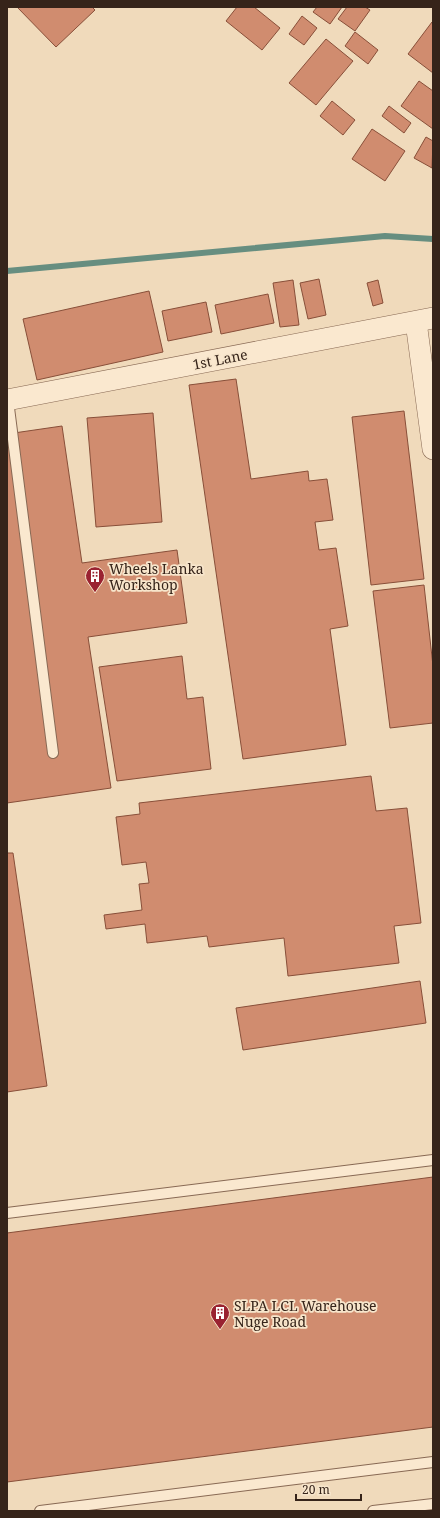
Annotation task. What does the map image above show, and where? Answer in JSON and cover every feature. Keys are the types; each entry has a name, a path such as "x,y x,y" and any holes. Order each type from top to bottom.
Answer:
{"street":[{"name":"1st Lane","path":"7,400 425,320"},
{"path":"425,320 433,449"}],"lane":[{"path":"7,400 53,753"},
{"path":"7,1213 433,1160"},
{"path":"40,1511 433,1462"},
{"path":"373,1511 433,1504"}],"building":[{"path":"17,7 92,7 95,10 56,47"},
{"path":"237,7 254,7 280,28 262,50 226,21"},
{"path":"317,7 342,7 330,24 313,12"},
{"path":"347,7 365,7 370,10 355,31 338,19"},
{"path":"302,16 317,28 304,45 289,34"},
{"path":"433,22 433,73 408,54"},
{"path":"355,32 378,50 368,64 345,46"},
{"path":"326,39 353,61 316,105 289,83"},
{"path":"419,81 433,91 433,129 401,106"},
{"path":"332,101 355,120 343,135 320,116"},
{"path":"389,106 411,123 404,133 382,116"},
{"path":"372,129 405,151 385,181 352,159"},
{"path":"426,137 433,141 432,168 414,158"},
{"path":"319,279 326,315 308,319 300,283"},
{"path":"293,280 299,325 280,327 273,283"},
{"path":"378,280 383,303 373,306 367,283"},
{"path":"149,291 163,352 37,380 23,319"},
{"path":"268,294 274,323 221,334 215,305"},
{"path":"206,302 212,332 168,341 162,311"},
{"path":"236,379 251,479 308,471 309,481 327,479 333,520 315,522 319,550 336,548 348,626 330,629 346,745 243,759 189,385"},
{"path":"404,411 424,579 371,585 352,417"},
{"path":"153,413 162,522 96,527 87,418"},
{"name":"Wheels Lanka Workshop","path":"62,426 82,563 177,550 187,623 88,637 111,788 7,803 7,434"},
{"path":"424,585 433,666 433,723 390,728 373,591"},
{"path":"182,656 187,699 203,697 211,769 117,781 99,667"},
{"path":"371,776 376,811 407,808 421,923 394,926 399,963 288,976 284,938 209,947 207,936 147,943 145,924 106,929 104,915 142,910 139,884 149,883 146,862 122,865 116,817 140,814 139,803"},
{"path":"7,853 13,853 47,1086 7,1092"},
{"path":"420,981 426,1023 243,1050 236,1008"},
{"name":"SLPA LCL Warehouse Nuge Road","path":"433,1177 433,1427 7,1482 7,1233"}],"waterway":[{"path":"7,271 385,236 433,239"}],"place":[{"name":"Wheels Lanka Workshop","path":"95,593"},
{"name":"SLPA LCL Warehouse Nuge Road","path":"220,1330"}]}
